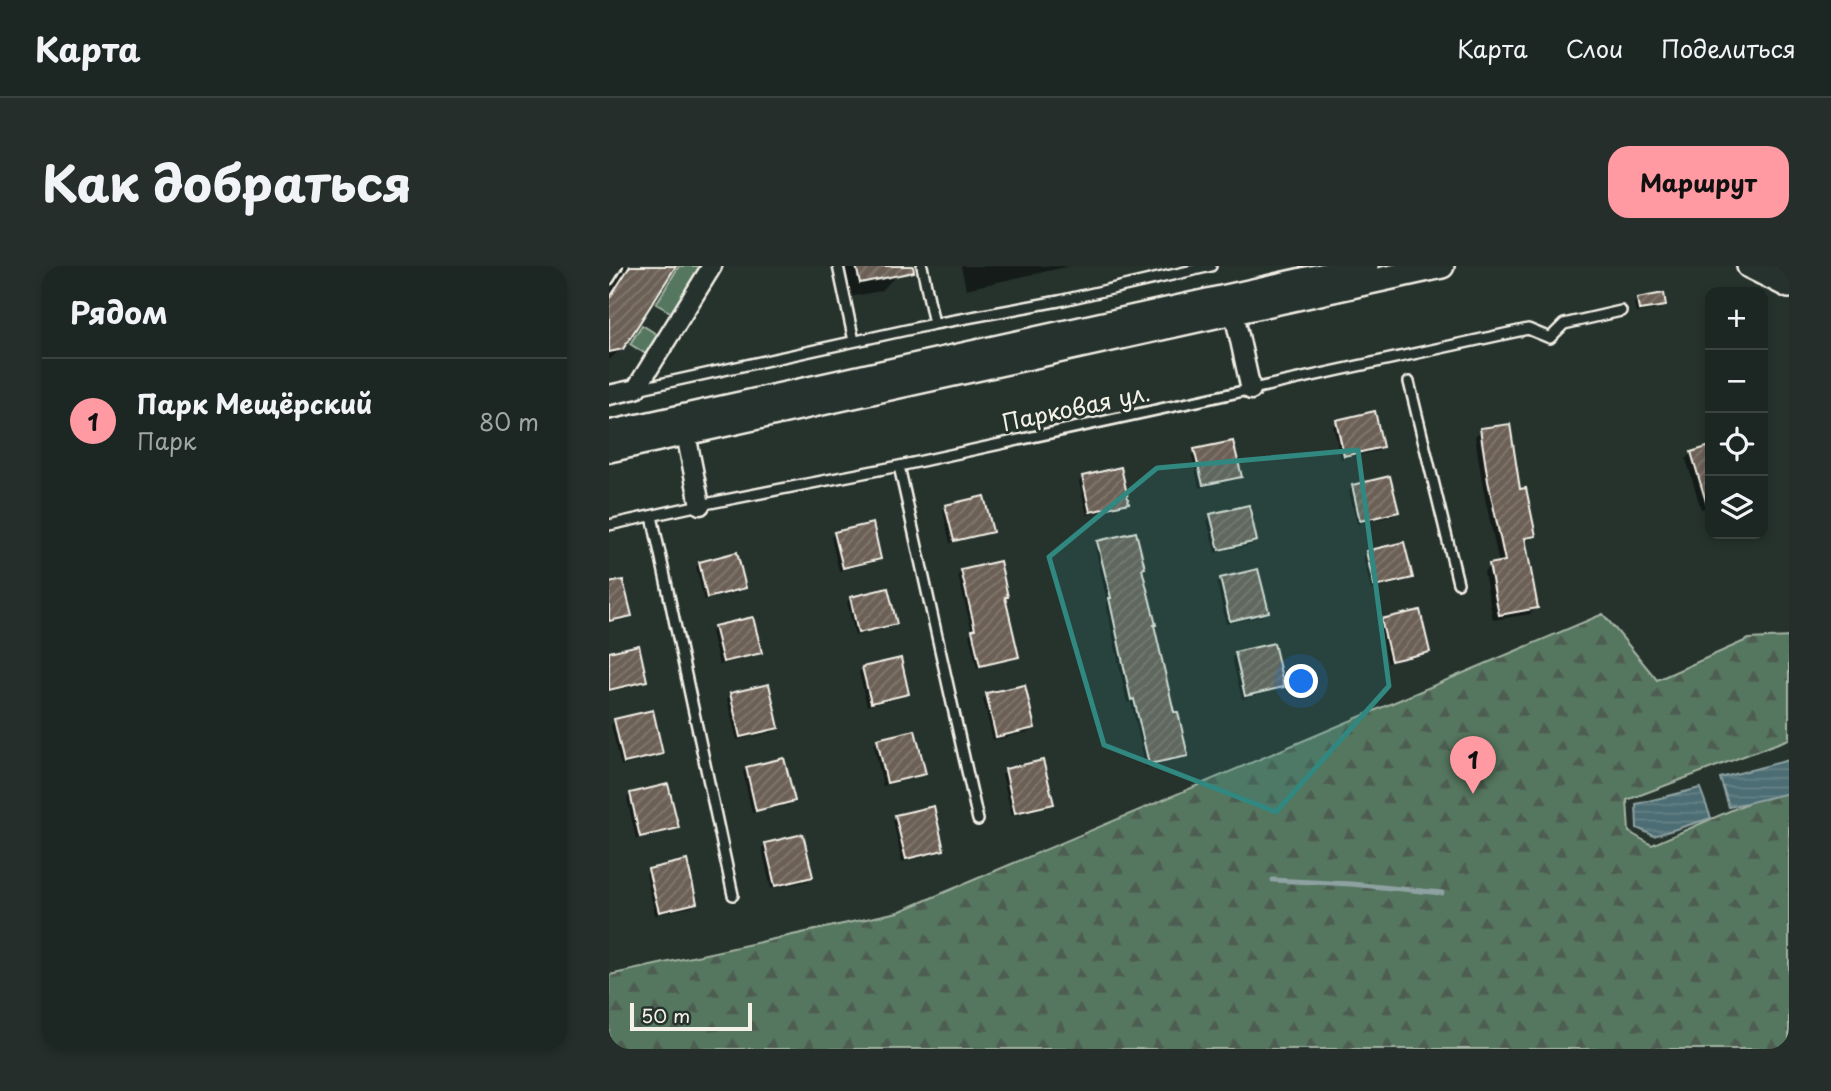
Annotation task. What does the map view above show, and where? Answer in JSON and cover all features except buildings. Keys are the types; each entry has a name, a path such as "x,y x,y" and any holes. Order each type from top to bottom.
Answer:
{"street":[{"path":"609,395 636,389 712,266"},
{"path":"609,433 1366,266"},
{"path":"609,450 1442,266"},
{"path":"1749,266 1789,286"},
{"path":"1234,313 1251,390"},
{"path":"686,434 700,505"}],"lane":[{"path":"609,279 617,266"},
{"path":"838,266 854,341"},
{"path":"922,266 934,324"},
{"path":"636,389 934,324 1059,301 1211,266"},
{"name":"Парковая ул.","path":"609,525 899,466 1528,329 1550,338 1564,324 1621,311"},
{"path":"1409,382 1458,583"},
{"path":"899,466 978,820"},
{"path":"652,516 733,895"}],"highlighted area":[{"path":"1358,450 1389,686 1276,812 1104,745 1049,557 1157,468"}],"green space":[{"path":"679,266 701,266 672,313 656,304"},
{"path":"642,325 658,335 646,354 630,344"},
{"path":"1603,614 1657,680 1749,639 1789,637 1789,739 1627,800 1629,832 1652,845 1789,785 1789,1049 609,1049 609,975 898,912"}],"water":[{"path":"1789,760 1789,793 1729,807 1720,778"},
{"path":"1700,788 1711,818 1654,836 1637,828 1636,804"}],"waterway":[{"path":"1273,880 1442,893"}],"place":[{"name":"Парк Мещёрский","path":"1473,794"}]}
